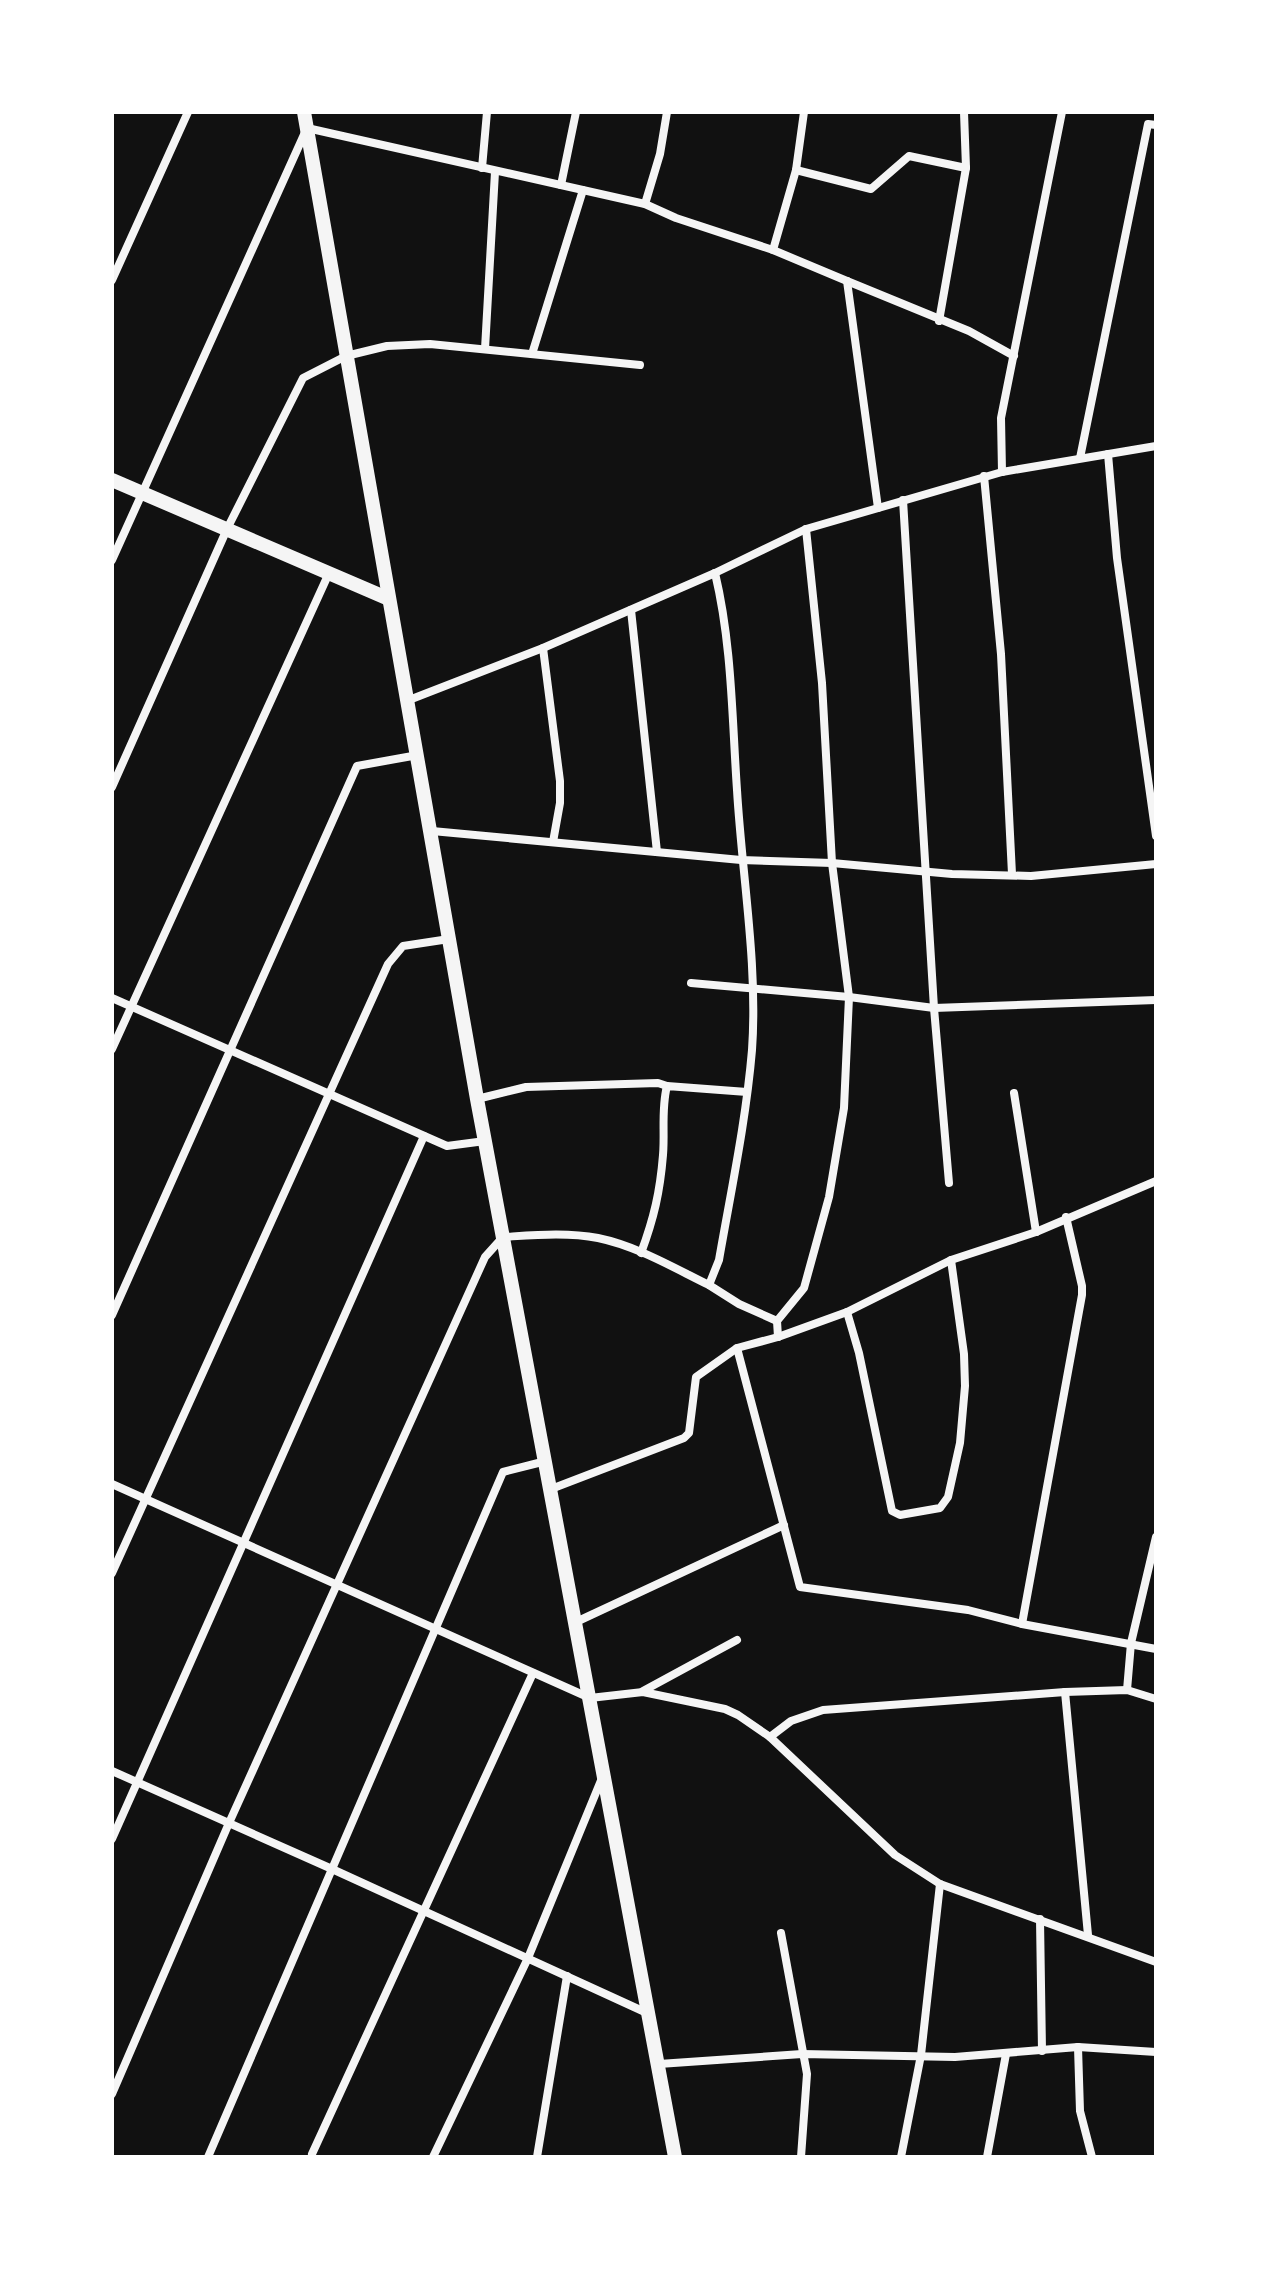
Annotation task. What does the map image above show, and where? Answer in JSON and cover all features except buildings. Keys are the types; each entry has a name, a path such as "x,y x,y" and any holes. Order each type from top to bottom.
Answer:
{"street":[{"path":"112,280 188,112"},
{"path":"304,112 477,1099 675,2157"},
{"path":"482,168 487,112"},
{"path":"561,185 576,112"},
{"path":"645,204 660,154 667,112"},
{"path":"773,250 796,170 804,112"},
{"path":"939,321 966,168 964,112"},
{"path":"1002,472 1001,418 1062,112"},
{"path":"1080,458 1148,124 1156,125"},
{"path":"307,128 645,204 676,218 773,250 969,331 1014,356"},
{"path":"112,560 307,128"},
{"path":"796,170 871,189 909,156 966,168"},
{"path":"485,349 495,172"},
{"path":"532,354 583,190"},
{"path":"847,281 878,508"},
{"path":"112,787 227,529 303,378 346,356 387,346 430,344 640,365"},
{"path":"409,700 543,648 715,573 806,529 984,476 1156,446"},
{"path":"1108,454 1117,558 1156,836"},
{"path":"984,476 1001,654 1012,874"},
{"path":"112,480 389,599"},
{"path":"903,500 934,1008 949,1183"},
{"path":"778,1337 777,1321 804,1288 829,1197 844,1108 849,997 832,863 822,683 806,529"},
{"path":"112,1049 329,573"},
{"path":"709,1285 719,1260 747,1092 752,1049 753,991 727,637 715,573"},
{"path":"631,610 657,852"},
{"path":"543,648 560,781 560,803 553,842"},
{"path":"112,1315 357,766 418,755"},
{"path":"432,831 741,860 832,863 926,872 1031,876 1156,864"},
{"path":"112,1573 388,964 403,946 450,938"},
{"path":"691,983 934,1008 1156,1000"},
{"path":"112,998 447,1146 485,1141"},
{"path":"477,1099 526,1087 658,1083 747,1092"},
{"path":"641,1253 657,1209 667,1086"},
{"path":"1014,1093 1036,1232"},
{"path":"112,1839 424,1136"},
{"path":"551,1489 684,1438 689,1433 696,1377 737,1348 847,1312 951,1260 1036,1232 1156,1181"},
{"path":"1022,1624 1082,1295 1066,1217"},
{"path":"112,2094 229,1823 485,1257 503,1237 543,1235 599,1238 641,1253 777,1321"},
{"path":"847,1312 859,1353 892,1511 900,1515 940,1508 948,1497 960,1443 965,1386 964,1354 951,1260"},
{"path":"737,1348 800,1587 968,1610 1022,1624 1156,1649"},
{"path":"208,2157 503,1472 546,1461"},
{"path":"112,1484 590,1698 643,1692 725,1709 770,1737 895,1855 940,1884 1156,1962"},
{"path":"576,1622 784,1525"},
{"path":"1127,1690 1131,1643 1156,1537"},
{"path":"643,1692 737,1640"},
{"path":"312,2154 533,1673"},
{"path":"770,1737 791,1721 823,1710 1065,1692 1127,1690 1156,1699"},
{"path":"1065,1692 1088,1935"},
{"path":"112,1771 650,2015"},
{"path":"433,2157 528,1958 604,1772"},
{"path":"901,2157 921,2055 940,1884"},
{"path":"1040,1919 1042,2051"},
{"path":"781,1933 807,2074 801,2157"},
{"path":"537,2157 567,1976"},
{"path":"659,2064 802,2054 1006,2054 1078,2047 1156,2052"},
{"path":"1078,2047 1080,2111 1092,2157"},
{"path":"987,2157 1006,2054"}]}
